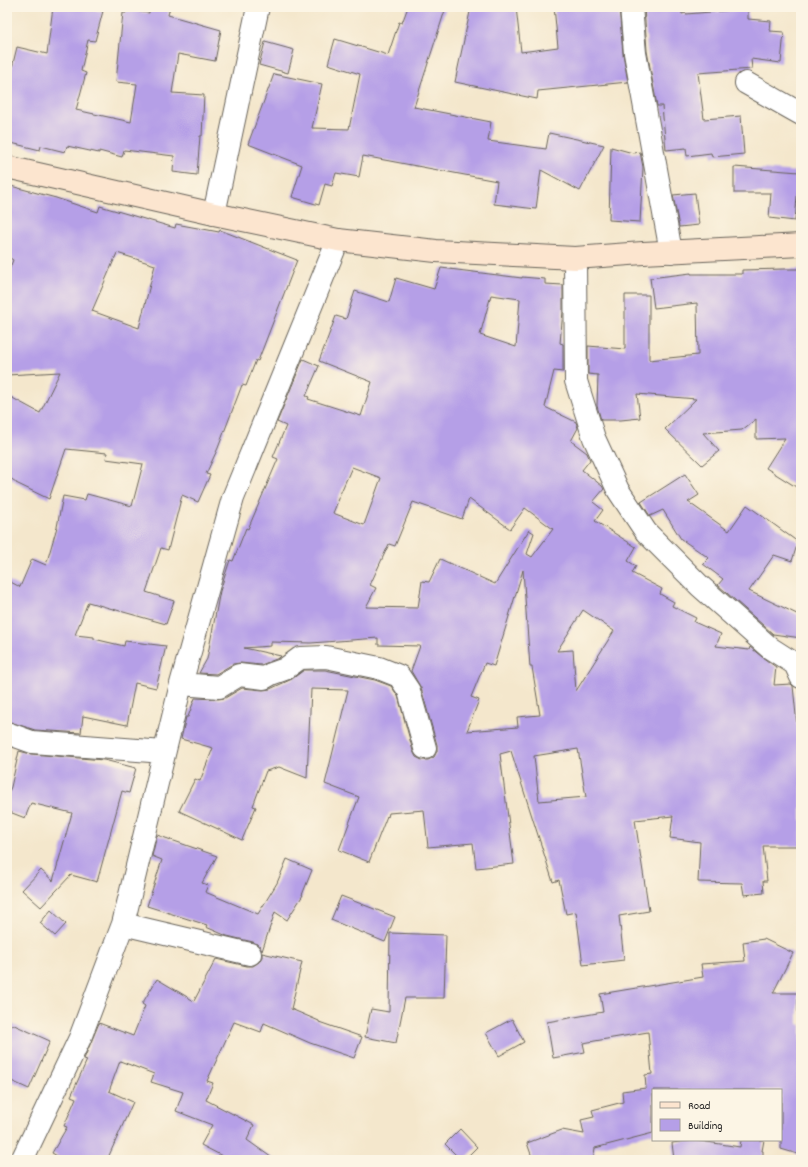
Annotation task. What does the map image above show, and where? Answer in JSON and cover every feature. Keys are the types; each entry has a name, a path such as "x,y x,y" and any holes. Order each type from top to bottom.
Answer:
{"main road":[{"path":"7,167 214,214 338,240 436,251 576,258 801,245"}],"street":[{"path":"214,214 258,7"},
{"path":"631,7 635,53 671,252"},
{"path":"746,83 801,114"},
{"path":"22,1160 80,1038 122,924 181,684 233,498 338,240"},
{"path":"576,258 576,381 594,438 618,490 646,532 700,586 770,648 795,664 801,677"},
{"path":"181,684 219,687 239,675 264,678 285,669 300,658 326,657 379,668 399,676 409,691 425,748"},
{"path":"7,733 32,742 164,752"},
{"path":"122,924 250,954"}],"building":[{"path":"53,7 72,7 103,11 95,41 88,40 81,71 86,73 76,110 131,122 137,84 116,82 123,13 126,13 126,10 149,13 150,7 170,7 168,15 221,30 215,61 178,54 172,93 204,95 202,136 200,136 197,175 173,172 174,156 124,150 122,157 99,151 99,153 67,146 65,152 41,146 40,150 7,142 7,79 9,80 17,47 47,54"},
{"path":"408,7 446,7 414,107 491,122 488,141 546,149 549,133 604,145 580,191 541,170 536,209 494,204 497,181 363,156 359,177 336,173 332,186 325,184 319,205 292,197 302,165 248,144 274,74 322,84 312,128 349,129 360,74 328,64 335,39 388,55 399,22 402,23"},
{"path":"471,7 516,7 521,52 558,47 554,7 619,7 623,54 628,82 538,91 537,99 455,82"},
{"path":"644,7 681,7 682,14 748,9 748,19 771,21 770,31 784,32 781,63 751,59 752,69 698,73 704,119 741,116 744,154 712,157 711,153 687,156 686,148 666,150 662,106 657,106 647,51"},
{"path":"265,42 294,50 288,73 259,65"},
{"path":"611,147 633,153 640,152 643,167 640,222 609,220"},
{"path":"734,167 799,172 795,221 769,218 771,193 734,193"},
{"path":"7,185 56,198 98,212 100,206 175,228 176,224 219,232 220,230 297,260 258,361 256,360 246,386 242,385 218,448 206,474 210,475 198,502 182,495 168,550 161,548 146,592 174,601 166,624 88,602 75,635 94,637 94,639 124,646 125,641 166,646 156,688 135,683 127,725 83,716 81,733 35,730 7,721 7,580 20,587 32,559 46,565 57,527 63,496 85,500 87,494 132,506 143,464 106,459 107,453 66,449 49,499 16,483 7,476 7,395 40,413 60,372 7,375 7,275 13,260 7,256","holes":["117,253 155,265 139,328 92,311"]},
{"path":"695,193 699,225 679,227 673,195"},
{"path":"441,268 522,278 545,279 545,284 563,285 563,311 560,343 563,344 563,372 554,371 545,407 576,422 578,428 571,441 587,453 590,460 582,470 604,489 593,502 603,510 595,521 636,547 628,561 636,566 632,573 662,589 660,594 674,602 672,606 696,618 694,622 721,634 716,646 749,650 750,647 776,667 774,685 791,684 793,686 797,725 801,725 801,846 763,846 767,881 763,881 764,893 744,895 742,883 698,882 700,842 670,838 673,816 635,820 649,911 619,916 624,960 583,965 576,912 566,914 559,880 553,882 511,751 500,754 514,864 476,868 473,843 428,847 424,810 389,813 369,862 339,850 359,797 325,784 348,690 311,689 307,778 279,767 266,771 253,806 256,807 242,840 179,811 195,779 200,781 213,748 181,739 186,717 188,717 195,698 225,698 242,688 263,690 270,689 292,679 304,670 325,670 375,680 391,686 398,696 416,757 422,760 428,760 434,757 437,751 437,745 421,688 411,671 420,646 378,645 378,638 311,643 271,642 271,646 244,648 281,656 279,658 261,665 240,663 233,664 216,674 199,673 207,659 220,591 230,560 233,561 246,528 248,529 278,459 273,457 286,426 277,422 303,359 319,366 306,396 309,397 308,399 361,416 372,382 319,361 336,316 346,319 355,291 389,302 396,278 434,289","holes":["491,295 520,299 516,347 480,335","352,467 381,478 364,525 333,513","469,499 510,529 525,508 553,529 532,557 527,554 534,533 529,530 495,584 440,559 429,582 422,581 418,608 366,607 376,588 370,585 389,544 395,546 413,502 462,519","523,570 530,667 532,667 540,715 517,717 518,727 467,731 479,700 471,697 485,663 494,666","583,610 614,631 576,691 573,650 557,651","578,749 586,797 539,801 534,756"]},
{"path":"801,269 801,490 766,468 785,438 756,439 756,419 742,430 703,433 719,451 702,465 665,429 696,399 637,394 640,418 601,420 597,406 598,375 588,374 588,346 625,349 625,295 649,295 649,360 698,355 697,303 654,308 650,278 691,273 742,274 742,270"},
{"path":"685,474 699,495 688,502 729,531 747,505 798,542 792,561 774,555 749,591 801,616 801,638 773,634 718,585 723,579 703,564 709,558 681,539 663,510 650,516 641,502"},
{"path":"19,751 31,754 104,760 136,768 129,793 122,791 97,882 71,875 41,907 22,890 41,870 53,881 72,813 31,803 25,818 7,811 7,796 11,787"},
{"path":"157,835 217,856 202,883 208,885 205,892 258,914 277,883 287,859 312,870 303,895 287,920 275,912 262,951 259,945 253,942 227,936 206,927 207,925 147,906 162,860 152,856"},
{"path":"341,896 395,917 385,942 331,920"},
{"path":"51,910 66,924 55,936 40,923"},
{"path":"390,933 446,935 444,998 405,998 396,1043 365,1037 371,1009 389,1012"},
{"path":"764,939 793,953 773,993 798,993 798,1024 801,1025 801,1155 781,1149 782,1089 652,1089 652,1133 595,1148 593,1160 533,1160 527,1143 562,1130 584,1134 581,1120 594,1117 592,1110 623,1102 622,1091 646,1088 645,1075 652,1074 648,1032 583,1043 585,1052 553,1058 547,1022 603,1012 600,994 703,977 701,964 745,961 743,942"},
{"path":"262,953 302,962 291,1009 319,1022 362,1037 354,1058 310,1043 264,1023 261,1032 234,1022 207,1081 213,1083 206,1100 254,1125 247,1140 275,1160 230,1160 201,1145 212,1125 176,1111 183,1092 151,1082 154,1074 120,1061 109,1091 133,1102 107,1160 64,1160 52,1153 67,1127 64,1126 76,1098 71,1096 87,1060 84,1059 99,1023 133,1036 145,1006 142,1004 157,979 194,1001 216,959 253,966 259,962 262,957"},
{"path":"512,1019 524,1042 499,1056 486,1033"},
{"path":"12,1024 50,1041 29,1089 7,1079 7,1035"},
{"path":"460,1129 477,1147 464,1160 461,1160 445,1144"},
{"path":"701,1141 740,1147 741,1141 764,1141 762,1151 763,1160 674,1160 672,1143"}]}
